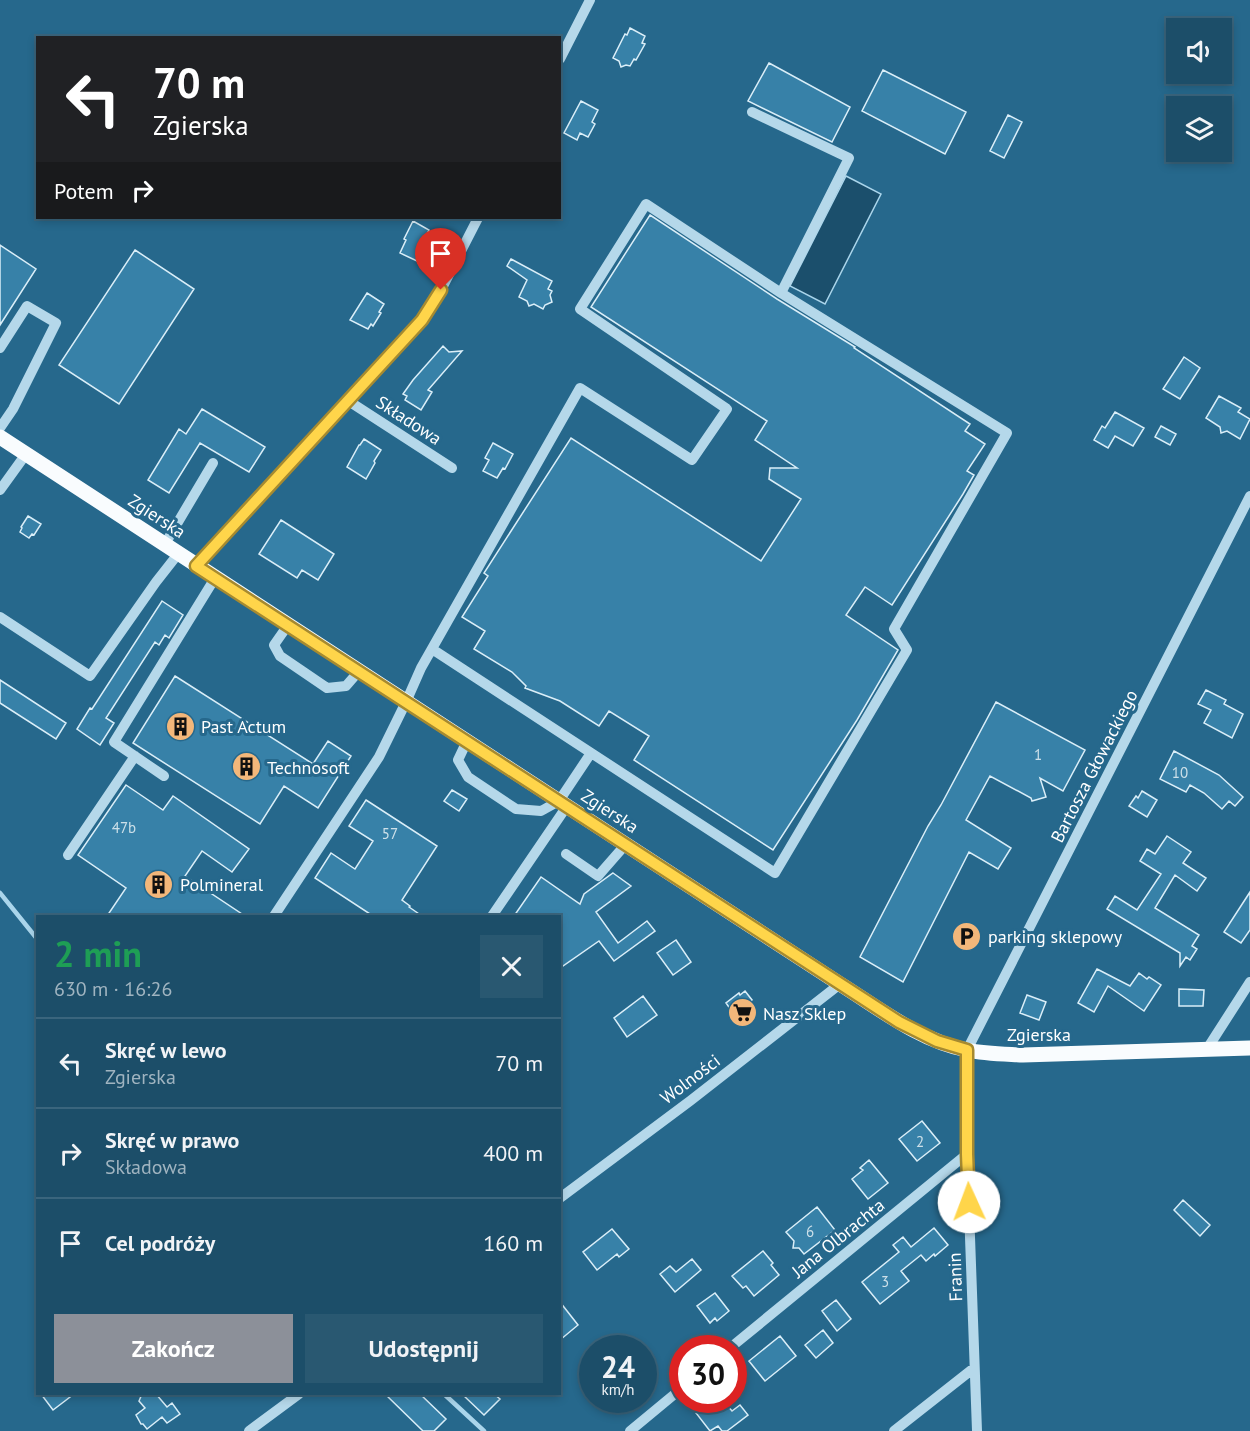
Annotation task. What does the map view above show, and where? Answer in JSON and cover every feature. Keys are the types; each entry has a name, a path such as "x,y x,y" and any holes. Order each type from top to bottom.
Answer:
{"main road":[{"name":"Zgierska","path":"0,437 840,984 907,1026 937,1041 967,1050 1023,1055 1250,1048"}],"street":[{"path":"561,57 590,0"},
{"path":"752,112 849,158 781,293"},
{"path":"275,915 379,757 421,668 580,388 692,460 727,409 580,309 646,204 781,293 1007,433 894,629 908,650 775,873 432,649"},
{"name":"Składowa","path":"196,566 422,320 441,290 477,219"},
{"path":"0,348 27,306 56,323 13,408 0,428"},
{"name":"Składowa","path":"347,400 452,468"},
{"path":"0,490 26,454"},
{"path":"165,544 213,463"},
{"name":"Bartosza Głowackiego","path":"967,1050 1250,496"},
{"path":"0,617 90,676 178,554"},
{"path":"164,776 114,742 215,578"},
{"path":"288,625 274,645 280,656 327,688 346,686 359,671"},
{"path":"467,741 458,760 468,777 516,809 541,811 563,803"},
{"path":"493,915 563,803 591,753"},
{"path":"68,855 135,756"},
{"path":"566,854 598,876 626,844"},
{"path":"1208,1049 1250,982"},
{"name":"Wolności","path":"561,1197 690,1101 840,984"},
{"name":"Franin","path":"967,1050 967,1154 976,1431"},
{"name":"Jana Olbrachta","path":"746,1335 967,1154"},
{"path":"894,1431 974,1368"},
{"path":"249,1431 298,1395"},
{"path":"630,1431 669,1399"}],"water":[{"path":"846,176 881,194 825,304 790,286"}],"building":[{"path":"630,28 645,36 642,43 645,44 630,66 621,67 619,61 613,58"},
{"path":"769,63 850,107 832,142 748,101"},
{"path":"883,70 966,112 945,154 862,111"},
{"path":"581,101 598,110 592,122 595,124 588,137 580,133 577,140 564,133"},
{"path":"1008,115 1022,122 1004,158 990,151"},
{"path":"650,215 970,424 965,431 985,444 967,471 974,475 892,605 865,587 846,615 898,650 857,720 773,850 634,760 649,736 609,711 599,726 560,701 525,688 526,686 512,672 474,649 485,631 462,617 488,576 484,573 571,438 761,561 801,499 769,479 770,468 797,468 755,440 767,421 591,307"},
{"path":"413,221 429,230 417,261 400,253"},
{"path":"0,245 36,269 0,325"},
{"path":"135,250 194,289 119,404 59,365"},
{"path":"511,259 552,281 548,289 552,291 550,295 552,302 545,305 543,309 534,304 529,306 527,301 519,297 527,280 507,266"},
{"path":"367,293 384,304 373,326 371,324 368,329 350,320"},
{"path":"443,346 449,352 462,351 428,390 432,392 421,410 405,400 407,396 403,394"},
{"path":"1184,357 1200,368 1180,399 1163,389"},
{"path":"1219,396 1241,408 1238,412 1250,419 1240,439 1227,431 1221,433 1220,427 1206,418"},
{"path":"202,409 265,447 249,472 200,443 169,493 148,480 179,429 186,434"},
{"path":"1115,412 1144,428 1133,446 1115,436 1108,448 1094,440 1102,426 1105,428"},
{"path":"1161,426 1176,434 1170,445 1155,437"},
{"path":"364,439 381,450 366,479 347,467"},
{"path":"493,443 513,454 497,478 483,471 489,460 485,458"},
{"path":"28,516 41,524 34,535 32,534 29,538 20,532"},
{"path":"281,520 334,554 318,580 302,570 297,578 259,554"},
{"path":"162,601 183,615 169,638 165,635 159,645 155,642 106,718 114,723 100,745 77,729"},
{"path":"175,676 313,764 328,741 351,756 318,808 284,786 260,824 133,743"},
{"path":"0,680 66,723 56,739 0,703"},
{"path":"1206,690 1226,700 1224,704 1243,714 1232,738 1204,723 1211,710 1198,704"},
{"path":"996,702 1085,750 1063,791 1040,778 1046,797 1032,801 1031,798 990,776 966,820 1011,848 998,869 969,852 903,982 860,957"},
{"path":"1174,751 1219,775 1243,797 1235,806 1229,801 1222,809 1204,793 1190,785 1186,792 1160,779"},
{"path":"126,785 163,810 173,796 249,849 232,872 202,851 185,876 244,915 108,915 126,888 78,855"},
{"path":"452,790 467,799 459,811 444,801"},
{"path":"1142,791 1157,800 1147,817 1129,806"},
{"path":"366,800 437,846 402,900 421,915 371,915 315,878 331,853 355,869 373,841 349,826"},
{"path":"1167,836 1191,852 1183,863 1206,878 1197,891 1175,875 1155,908 1199,935 1192,946 1197,949 1190,960 1186,957 1180,966 1180,953 1107,909 1115,896 1137,910 1161,874 1140,861 1147,849 1155,854"},
{"path":"613,873 631,886 596,912 618,943 647,921 655,931 614,961 599,941 561,967 561,915 515,915 541,877 580,904 584,894"},
{"path":"1250,892 1250,930 1241,943 1224,932"},
{"path":"676,940 691,962 673,975 657,953"},
{"path":"1097,969 1130,986 1139,973 1161,985 1144,1011 1108,986 1094,1012 1078,1003"},
{"path":"1179,989 1204,990 1203,1006 1179,1006"},
{"path":"745,991 752,1000 747,1004 751,1010 738,1020 726,1003"},
{"path":"1027,995 1046,1002 1039,1020 1020,1013"},
{"path":"643,996 657,1015 627,1037 614,1018"},
{"path":"922,1121 940,1143 917,1161 899,1139"},
{"path":"869,1160 888,1183 868,1199 852,1179 863,1170 860,1168"},
{"path":"1183,1200 1210,1225 1200,1236 1174,1210"},
{"path":"817,1207 835,1230 804,1254 799,1248 793,1248 794,1241 786,1232"},
{"path":"934,1228 948,1245 926,1261 921,1255 901,1271 909,1281 880,1304 862,1282 899,1252 893,1245 903,1237 911,1247"},
{"path":"612,1229 629,1249 619,1257 617,1254 597,1270 583,1252"},
{"path":"763,1251 779,1275 754,1296 746,1286 743,1288 732,1276"},
{"path":"692,1259 701,1270 675,1292 660,1274 670,1266 676,1272"},
{"path":"715,1293 729,1311 717,1321 715,1318 710,1323 697,1306"},
{"path":"836,1300 851,1319 837,1331 822,1311"},
{"path":"561,1303 578,1325 561,1339"},
{"path":"823,1330 833,1343 816,1358 805,1345"},
{"path":"780,1336 796,1356 765,1381 749,1361"},
{"path":"42,1395 73,1395 53,1410"},
{"path":"142,1395 157,1395 167,1407 172,1403 180,1414 167,1423 162,1417 147,1429 136,1415 145,1408 139,1401"},
{"path":"386,1395 421,1395 446,1419 434,1431 423,1431"},
{"path":"463,1395 495,1395 500,1399 484,1415"},
{"path":"696,1413 746,1413 748,1415 727,1431 722,1431 718,1426 710,1431"}],"waterway":[{"path":"0,893 36,938"},
{"path":"445,1395 484,1431"}],"place":[{"name":"Past Actum","path":"180,726"},
{"name":"Technosoft","path":"246,767"},
{"name":"Polmineral","path":"159,884"},
{"name":"parking sklepowy","path":"967,936"},
{"name":"Nasz Sklep","path":"742,1013"}],"route":[{"path":"441,290 422,320 196,566 899,1022 937,1041 967,1050 969,1202"}]}
